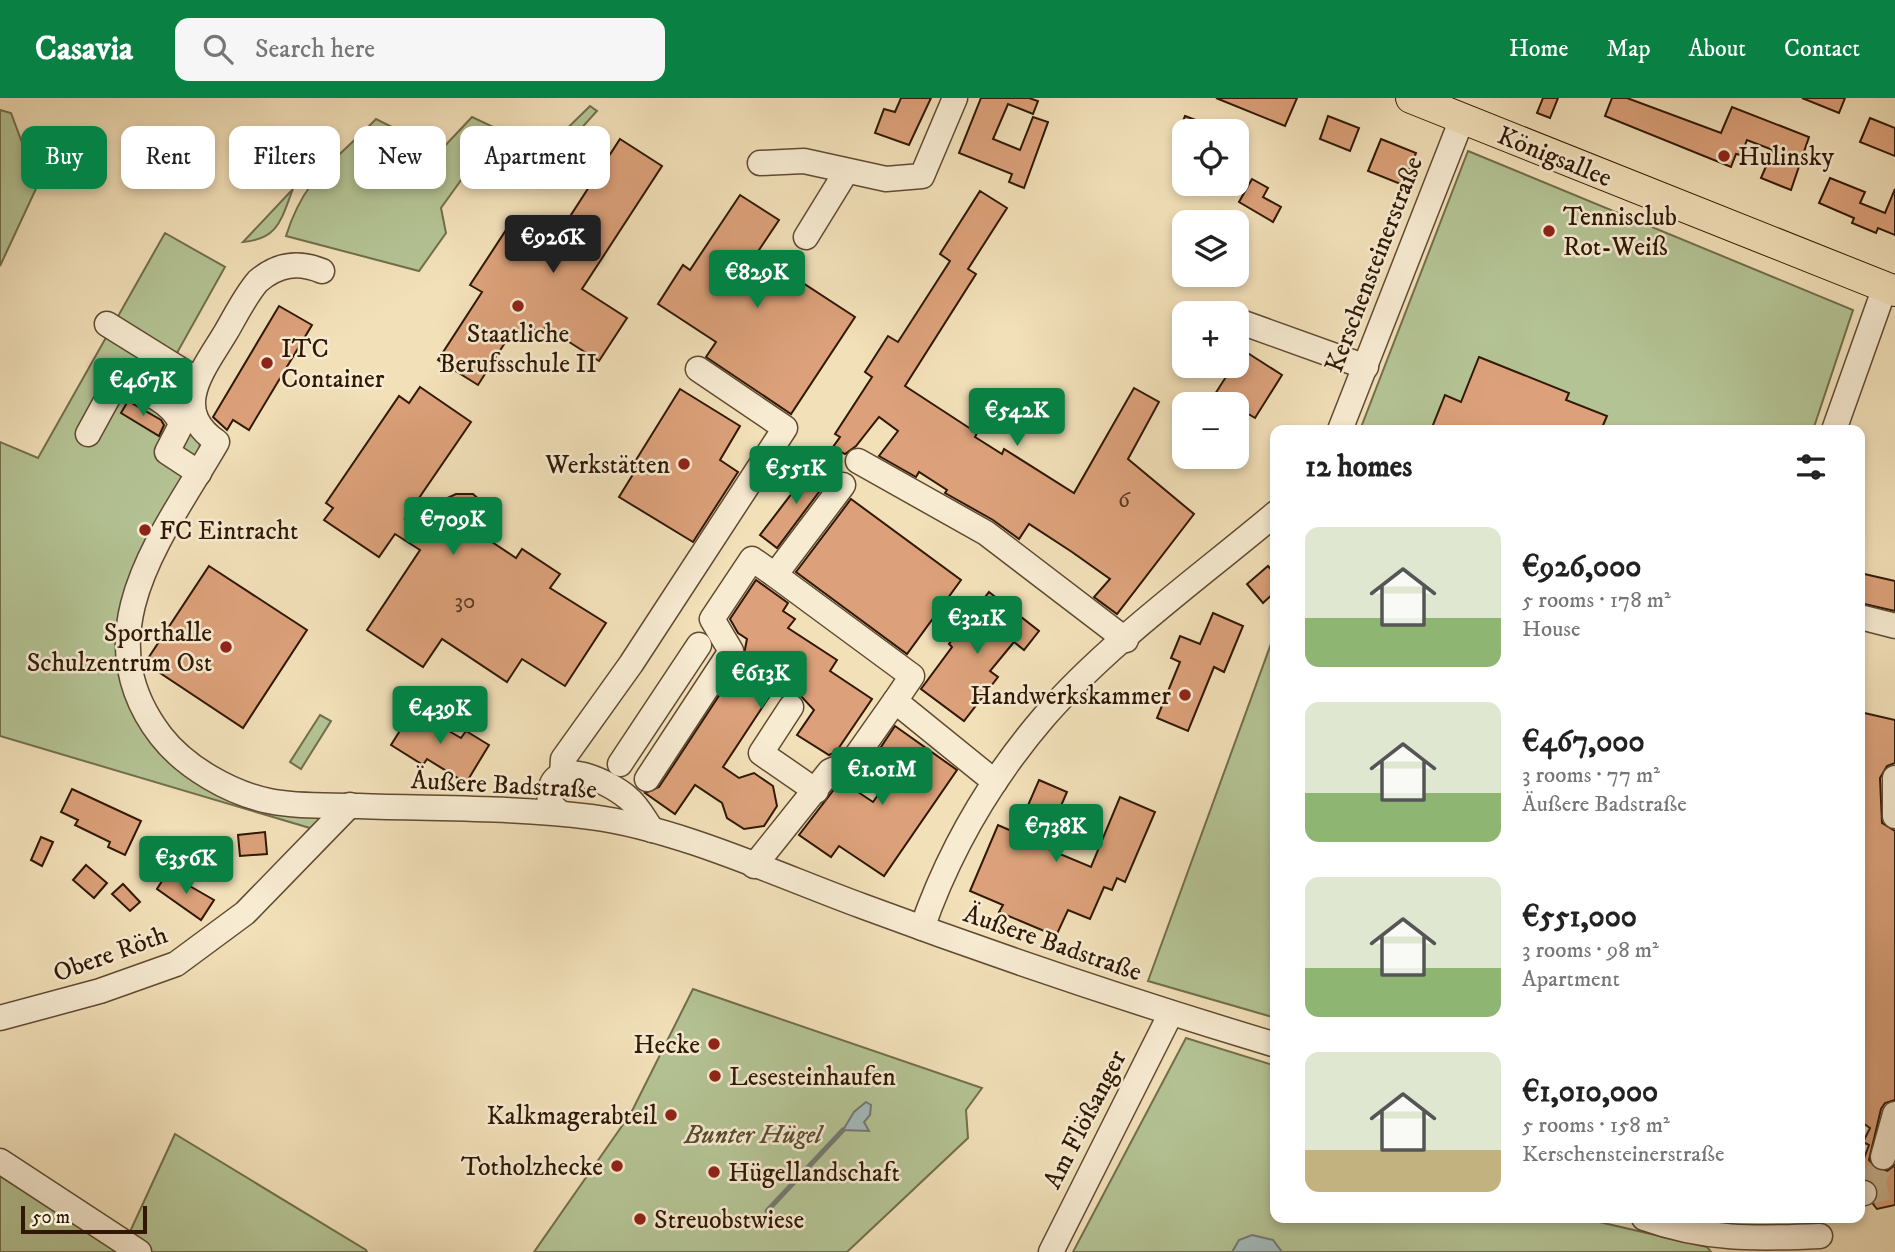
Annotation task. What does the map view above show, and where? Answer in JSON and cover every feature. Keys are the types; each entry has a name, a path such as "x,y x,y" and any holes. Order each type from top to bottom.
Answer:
{"main road":[{"name":"Königsallee","path":"1411,98 1890,289"}],"street":[{"path":"760,163 777,160 804,161 886,179 922,176 955,98"},
{"name":"Kerschensteinerstraße","path":"1342,425 1462,119"},
{"path":"806,237 846,172"},
{"path":"107,324 197,380 258,281 271,270 289,265 305,265 322,271"},
{"path":"1836,425 1890,289"},
{"path":"1249,325 1366,367"},
{"path":"562,774 563,759 631,664 785,428 698,369"},
{"name":"Äußere Badstraße","path":"197,380 192,403 196,418 217,442 148,558 130,607 127,655 139,700 161,736 188,763 221,783 269,801 560,813 652,830 922,929 1171,1013 1270,1043"},
{"path":"88,434 111,392 119,384 131,385 176,412 181,425 167,452 200,472"},
{"path":"858,461 986,533 1125,640"},
{"path":"775,575 842,485"},
{"path":"922,929 950,856 995,782 1045,717 1125,640 1270,518"},
{"path":"647,779 731,651 712,619 752,559 912,676 852,762 830,771 754,866"},
{"path":"1865,618 1895,626"},
{"path":"620,764 699,645"},
{"path":"895,701 995,782"},
{"path":"792,707 761,753 816,791"},
{"path":"653,714 678,731"},
{"path":"560,813 550,804 552,783 562,774 574,772 596,778 629,799 652,830"},
{"path":"1895,778 1895,816"},
{"name":"Obere Röth","path":"0,1018 100,991 176,964 245,913 350,805"},
{"name":"Am Flößanger","path":"1051,1252 1171,1013"},
{"path":"1883,1157 1895,1114"},
{"path":"0,1161 139,1252"},
{"path":"1658,1223 1713,1237 1820,1235"}],"green space":[{"path":"590,106 597,111 583,126 570,126"},
{"path":"0,110 11,113 21,140 21,189 36,189 0,266"},
{"path":"472,117 491,126 464,126"},
{"path":"376,119 390,126 369,126"},
{"path":"460,130 460,182 441,208 446,233 419,271 286,236 308,189 340,189 340,154 354,140 354,189 446,189 446,145"},
{"name":"Tennisclub Rot-Weiß","path":"1468,151 1853,310 1815,425 1362,425"},
{"path":"293,189 277,226 264,237 243,242"},
{"path":"165,233 225,267 178,351 173,376 176,397 185,419 200,439 198,469 148,558 122,666 165,753 330,817 320,831 0,736 0,442 38,458"},
{"path":"1270,646 1270,1016 1148,981"},
{"path":"320,715 331,721 301,769 290,762"},
{"name":"Bunter Hügel","path":"693,989 982,1088 966,1110 968,1138 847,1252 534,1252 631,1113"},
{"path":"1186,1038 1270,1064 1270,1223 1604,1223 1707,1247 1711,1252 1073,1252"},
{"path":"175,1134 367,1252 0,1252 0,1166 128,1236"}],"water":[{"path":"866,1102 871,1105 870,1115 864,1122 869,1131 843,1130 854,1112"},
{"path":"1252,1235 1273,1240 1282,1252 1232,1252 1239,1240"}],"building":[{"path":"901,98 931,98 909,145 875,133 884,109 895,112"},
{"path":"981,98 1029,98 1038,101 1033,114 1008,104 993,139 1020,150 1033,117 1048,122 1024,188 1009,182 1012,174 959,153"},
{"path":"1216,98 1297,98 1285,126"},
{"path":"1543,98 1558,98 1550,118 1537,113"},
{"path":"1612,98 1627,98 1721,133 1732,107 1809,137 1791,190 1761,178 1773,150 1747,140 1741,155 1736,154 1731,167 1605,116"},
{"path":"1802,98 1845,98 1839,113"},
{"path":"1328,116 1359,128 1350,151 1320,139"},
{"path":"1870,118 1895,128 1895,156 1860,142"},
{"path":"620,139 662,166 582,289 627,318 599,361 547,328 510,335 478,385 438,360 482,292 470,285 508,227 547,252 588,189 610,189 610,154"},
{"path":"1381,139 1416,153 1403,185 1368,171"},
{"path":"1830,178 1865,192 1860,203 1885,213 1895,189 1895,235 1878,228 1876,233 1852,223 1854,218 1819,203"},
{"path":"1252,179 1268,188 1263,197 1281,207 1273,222 1239,202 1242,196 1249,196"},
{"path":"980,191 1007,208 968,269 976,274 905,386 977,433 975,437 1002,454 1004,449 1074,493 1134,388 1159,402 1128,459 1194,514 1117,614 1094,597 1110,579 1072,552 1029,524 1019,539 993,520 945,493 947,490 919,472 916,477 879,456 898,431 879,417 856,446 845,454 833,447 840,437 835,434 872,377 865,372 888,336 898,342 950,261 940,254"},
{"path":"740,195 779,220 757,253 855,317 791,414 706,357 716,342 658,304 683,265 690,270"},
{"name":"ITC Container","path":"279,306 312,325 249,430 233,420 227,430 213,417"},
{"path":"1249,354 1282,375 1255,418 1249,414 1249,392 1216,392 1225,378 1249,378"},
{"path":"1479,357 1569,393 1566,400 1607,416 1603,425 1433,425 1445,395 1461,402"},
{"path":"420,387 471,422 406,517 456,494 473,494 495,514 499,531 492,542 516,558 522,549 560,574 550,588 606,623 565,686 522,659 507,682 442,639 423,667 367,630 420,550 395,534 379,557 324,520 333,508 326,503 399,396 409,403"},
{"name":"Werkstätten","path":"680,389 740,426 720,460 738,472 693,542 619,497 640,463 636,460"},
{"path":"128,401 161,420 164,425 159,436 121,413"},
{"path":"815,463 831,476 777,548 760,535"},
{"path":"851,499 961,580 907,654 796,572"},
{"name":"Sporthalle Schulzentrum Ost","path":"209,566 307,630 243,728 145,663"},
{"path":"1268,566 1270,568 1270,597 1263,603 1247,584"},
{"path":"1865,574 1895,581 1895,611 1865,604"},
{"path":"756,580 788,603 783,611 795,619 788,628 837,660 830,671 872,699 836,752 829,755 797,735 814,710 800,695 777,685 723,767 739,778 754,773 773,786 777,806 764,826 744,829 727,818 722,803 695,785 675,814 645,793 659,787 743,659 747,639 738,633 730,619"},
{"path":"989,592 1039,631 1024,650 1014,642 990,671 998,677 964,721 921,689 952,647 949,644"},
{"name":"Handwerkskammer","path":"1213,613 1243,626 1224,672 1214,667 1188,731 1157,718 1180,662 1171,658 1180,636 1200,644"},
{"path":"413,710 461,738 466,731 489,745 466,783 427,759 423,765 391,745"},
{"path":"1865,713 1895,720 1895,763 1887,766 1880,778 1882,823 1895,831 1895,1100 1885,1103 1881,1109 1869,1160 1880,1171 1887,1171 1895,1165 1895,1205 1877,1209 1873,1204 1878,1196 1875,1183 1865,1180 1865,1156 1869,1145 1865,1143 1865,1138 1870,1128 1865,1124"},
{"path":"895,726 957,770 884,876 839,846 831,857 799,835 839,783 843,782 873,802 900,764 879,750"},
{"path":"1039,780 1067,792 1043,847 1091,867 1120,797 1155,812 1125,882 1117,878 1112,890 1104,887 1090,919 1068,910 1056,936 999,912 1003,905 970,891 998,825 1016,833"},
{"path":"72,789 141,821 125,855 108,847 110,842 75,825 78,820 61,812"},
{"path":"265,832 267,854 240,856 238,835"},
{"path":"41,837 53,842 42,866 31,860"},
{"path":"86,865 107,883 94,898 73,880"},
{"path":"167,873 214,900 201,920 157,889"},
{"path":"123,884 140,902 130,911 112,894"}],"waterway":[{"path":"767,1211 843,1130"}],"tunnel":[{"path":"1870,1191 1883,1157"},
{"path":"1865,1193 1895,1186"}],"place":[{"name":"Hulinsky","path":"1724,156"},
{"name":"Tennisclub Rot-Weiß","path":"1549,231"},
{"name":"Staatliche Berufsschule II","path":"518,306"},
{"name":"ITC Container","path":"267,363"},
{"name":"Werkstätten","path":"684,464"},
{"name":"FC Eintracht","path":"145,530"},
{"name":"Sporthalle Schulzentrum Ost","path":"226,647"},
{"name":"Handwerkskammer","path":"1185,695"},
{"name":"Hecke","path":"714,1044"},
{"name":"Lesesteinhaufen","path":"715,1076"},
{"name":"Kalkmagerabteil","path":"671,1115"},
{"name":"Totholzhecke","path":"617,1166"},
{"name":"Hügellandschaft","path":"714,1172"},
{"name":"Streuobstwiese","path":"640,1219"}]}
